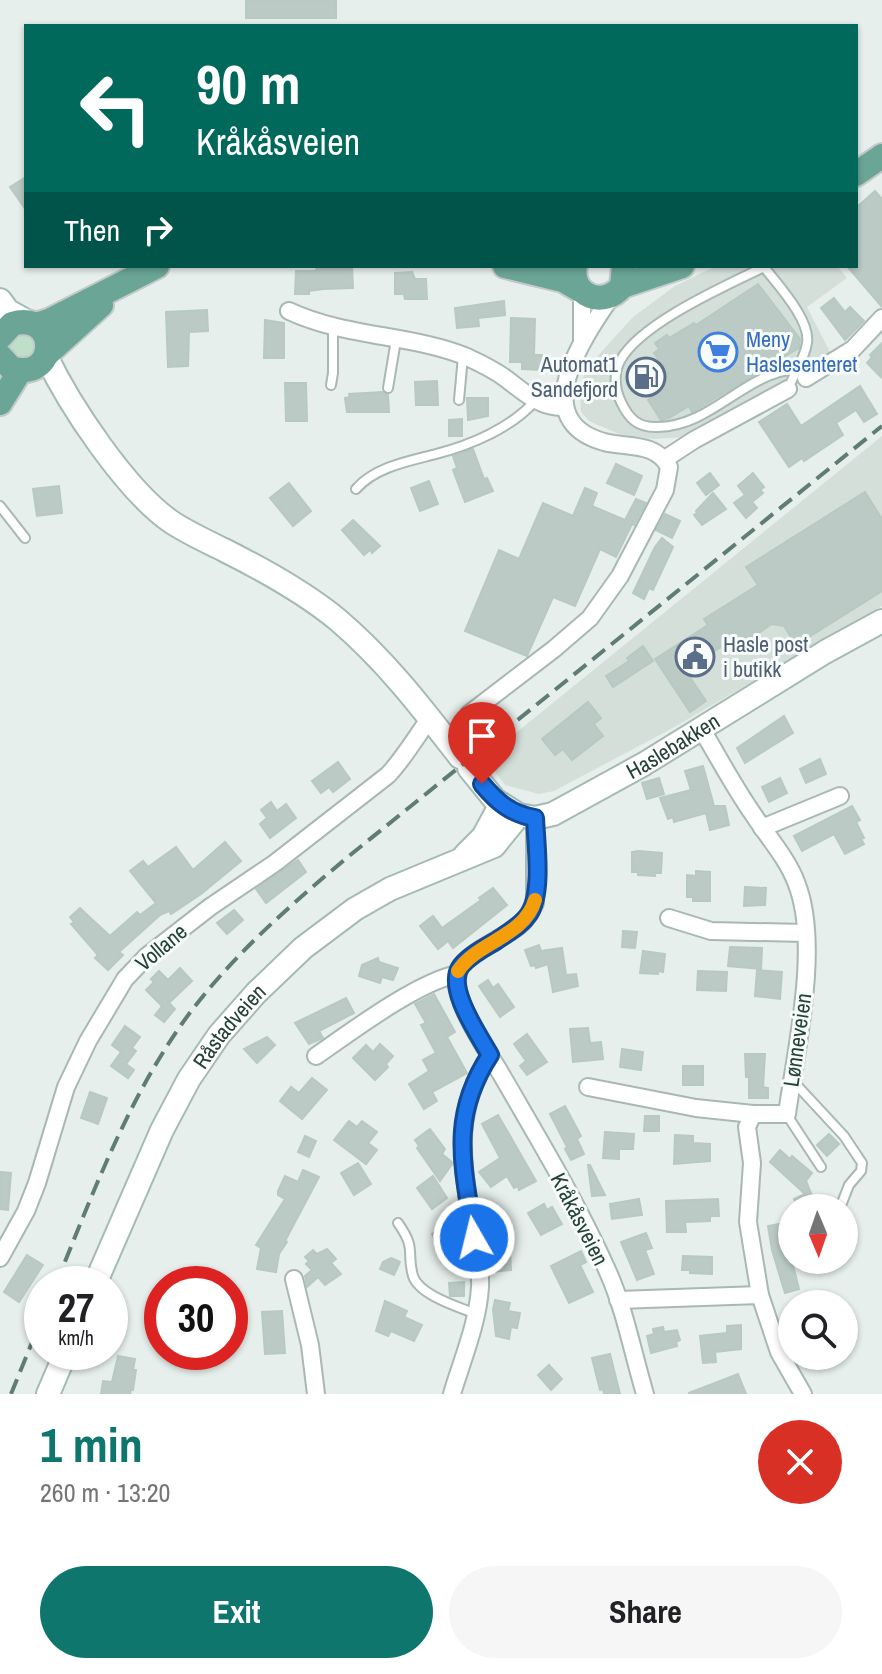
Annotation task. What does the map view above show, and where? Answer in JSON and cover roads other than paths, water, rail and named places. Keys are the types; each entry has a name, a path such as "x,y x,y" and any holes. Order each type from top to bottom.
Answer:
{"main road":[{"path":"858,173 882,156"},
{"path":"513,268 579,282 595,299 619,283 675,268"},
{"path":"0,337 12,324 49,321 149,270"},
{"path":"0,403 35,363 99,307 149,270"},
{"path":"0,300 8,311 32,323 46,336 35,363"},
{"path":"0,356 11,368 35,363"},
{"path":"35,363 92,431 113,463 170,521 295,589 337,619 378,658 464,762 518,812"},
{"name":"Haslebakken","path":"518,812 568,808 702,730 825,652 882,621"},
{"name":"Råstadveien","path":"103,1266 162,1130 189,1079 219,1035 256,993 303,948 355,909 390,889 494,846 518,812"},
{"path":"48,1394 58,1370"}],"street":[{"path":"579,282 582,340"},
{"path":"469,714 590,618 620,576 665,490 669,476 665,459 649,449 586,435 571,423 564,407 564,389 582,340 619,283"},
{"path":"289,311 333,327 463,356 503,376 535,401 564,407"},
{"path":"801,374 853,349 882,318"},
{"path":"665,459 788,389"},
{"name":"Vollane","path":"0,1258 26,1211 37,1183 66,1087 88,1041 125,979 178,931 275,863 388,775 430,718"},
{"name":"Lønneveien","path":"588,1087 696,1108 787,1114 804,1004 803,902 797,882 702,730"},
{"path":"762,828 840,796"},
{"path":"316,1056 440,978 457,974 469,958 520,925 529,915 535,903 537,879 518,812"},
{"path":"669,918 711,931 805,933"},
{"name":"Kråkåsveien","path":"457,974 457,989 490,1055 608,1272 645,1394"},
{"path":"452,1394 476,1314 480,1287 462,1159 462,1136 471,1089 490,1055"},
{"path":"753,1114 747,1127 752,1163 748,1222 760,1295 779,1352 803,1394"},
{"path":"294,1279 310,1345 316,1394"},
{"path":"618,1300 760,1295"}],"lane":[{"path":"630,447 634,422 618,396 615,378 621,359 665,320 734,280 763,268"},
{"path":"766,268 789,300 807,335 801,374 788,389"},
{"path":"331,385 333,327"},
{"path":"388,388 396,340"},
{"path":"459,400 463,356"},
{"path":"634,422 656,427 693,419 767,374 801,374"},
{"path":"356,489 391,466 482,437 507,424 535,401"},
{"path":"0,506 25,538"},
{"path":"792,1079 844,1136 862,1163 861,1171 845,1194"},
{"path":"787,1114 821,1167"},
{"path":"398,1223 410,1241 412,1272 416,1282 438,1299 476,1314"}],"railway":[{"path":"63,1266 111,1151 143,1086 181,1025 238,956 349,856 882,426"},
{"path":"11,1394 24,1362"}],"place":[{"name":"Meny Haslesenteret","path":"718,352"},
{"name":"Automat1 Sandefjord","path":"646,377"},
{"name":"Hasle post i butikk","path":"695,657"}]}
